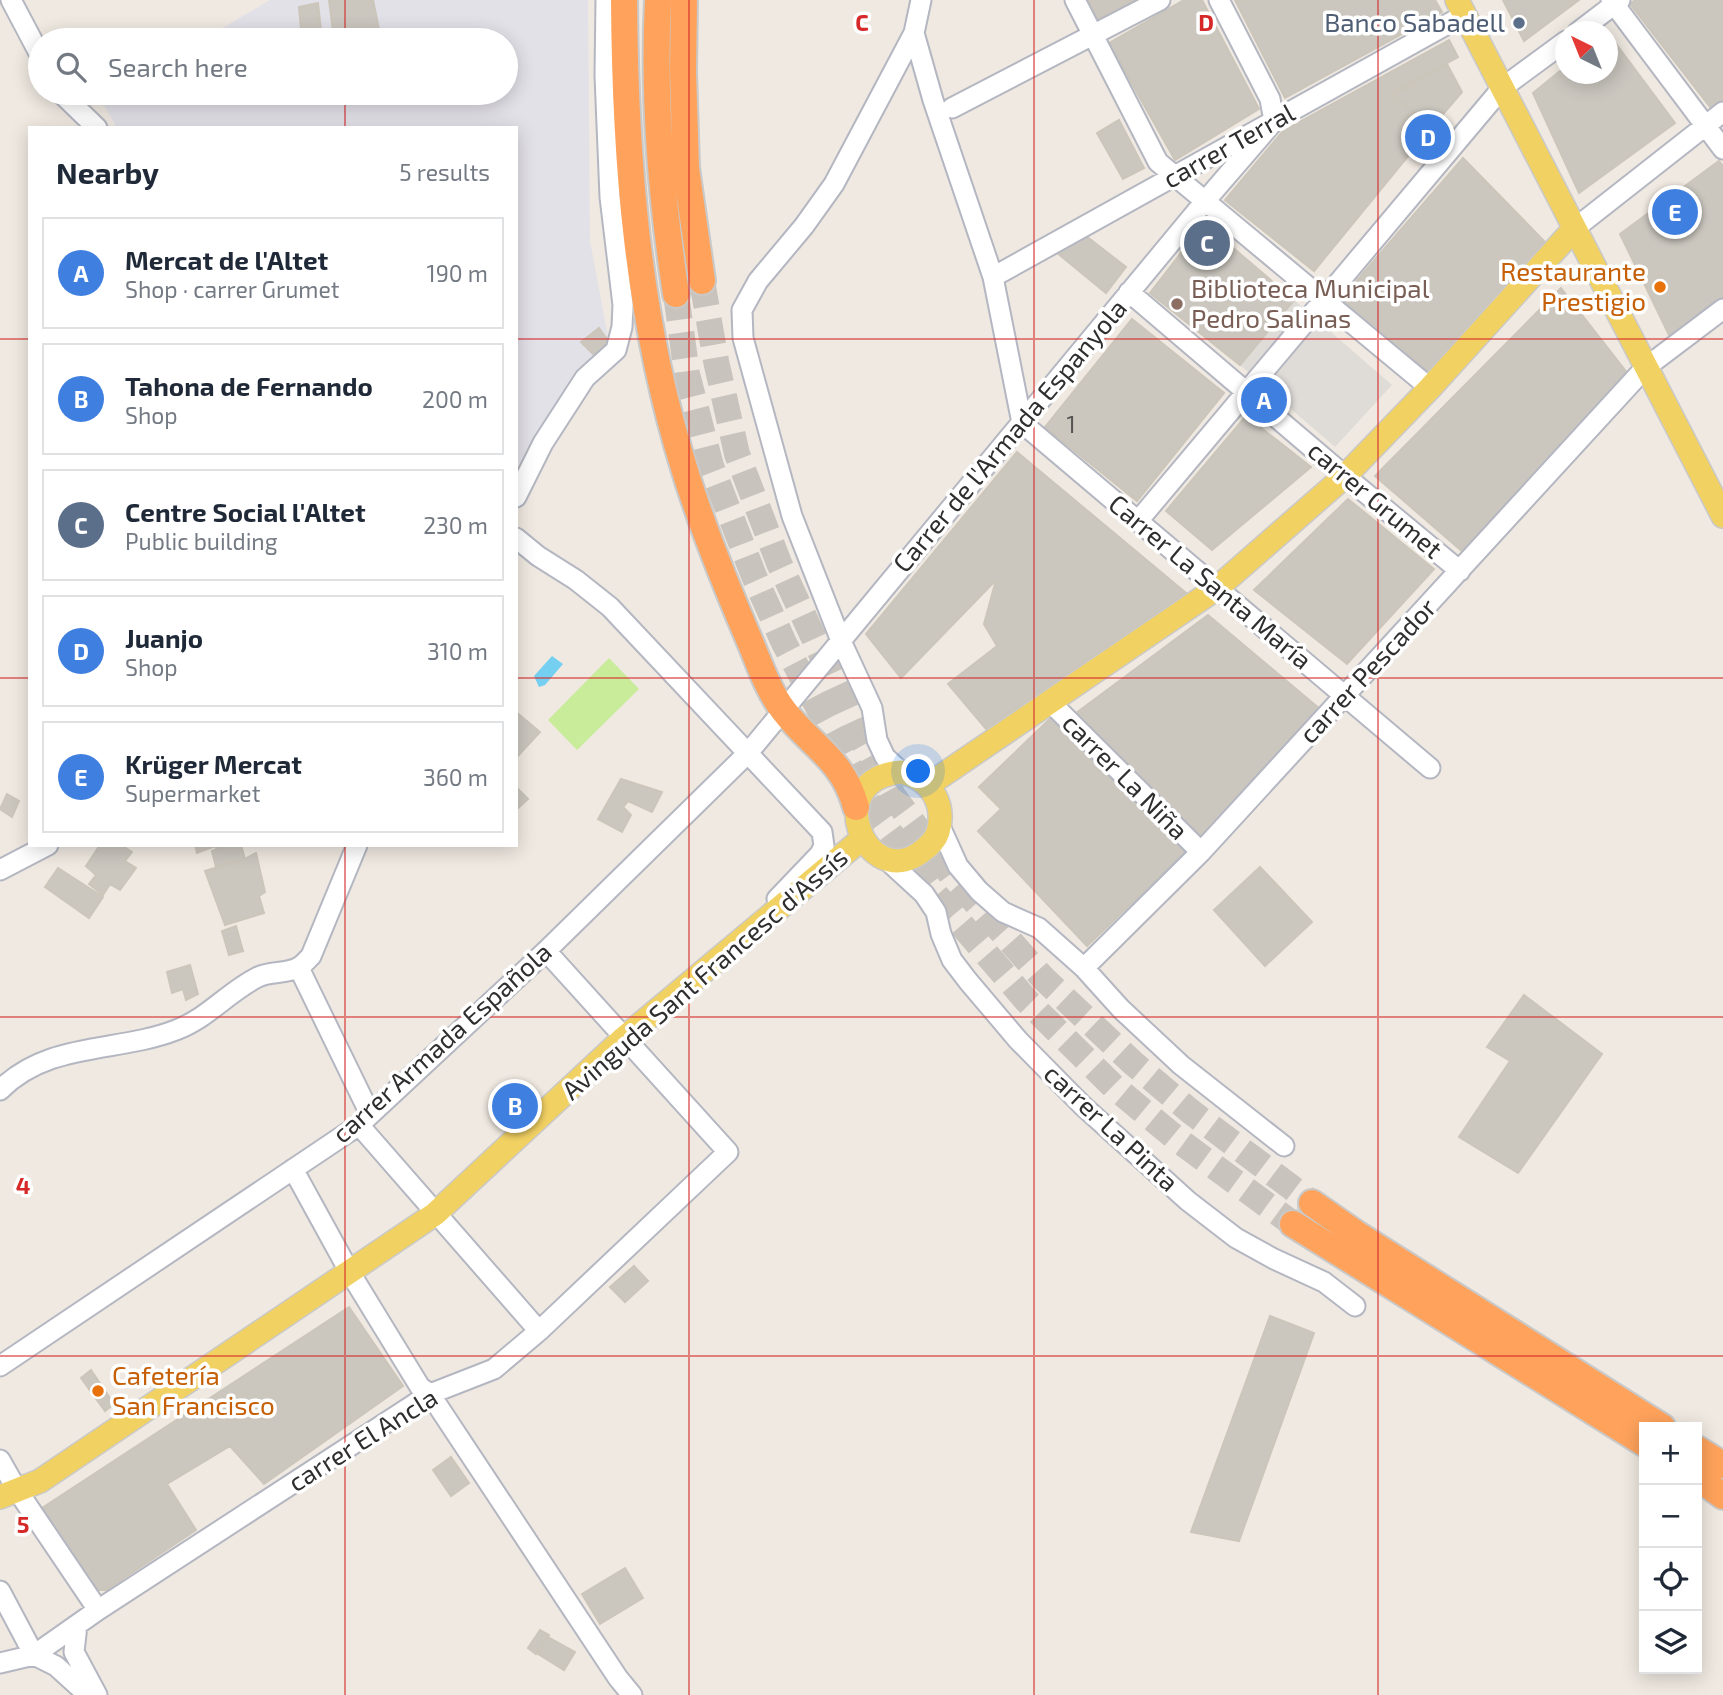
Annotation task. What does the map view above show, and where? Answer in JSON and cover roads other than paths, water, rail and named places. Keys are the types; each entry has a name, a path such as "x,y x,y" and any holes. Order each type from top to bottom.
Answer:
{"highway":[{"path":"624,0 630,184 642,283 651,335 684,471 740,620 764,673 783,710 836,765 848,783 856,807"},
{"path":"658,0 658,154 676,294"},
{"path":"684,0 686,168 702,281"},
{"path":"1312,1203 1357,1235 1654,1422"},
{"path":"1293,1224 1639,1440"},
{"path":"1702,1452 1723,1465"},
{"path":"1702,1481 1723,1496"}],"main road":[{"path":"1461,8 1723,516"},
{"path":"928,785 1217,588 1345,476 1430,388 1574,229"},
{"path":"901,772 928,785 940,806 936,837 917,855 899,861 887,860 871,850 863,838 856,818 856,807 866,787 882,777 901,772"},
{"name":"Avinguda Sant Francesc d'Assís","path":"8,1494 40,1481 435,1214 624,1038 863,838"}],"street":[{"path":"11,0 28,32"},
{"path":"518,493 543,443 586,378 616,350 622,327 624,305 610,197 605,76 606,0"},
{"path":"901,772 885,757 877,740 872,708 841,641 792,516 743,338 742,310 758,281 804,226 834,184 914,33 921,0"},
{"path":"1075,0 1158,162 1430,388"},
{"path":"953,108 1160,0"},
{"path":"1219,0 1270,99 1273,121"},
{"path":"1591,21 1615,1 1723,149"},
{"name":"carrer Terral","path":"993,277 1273,121 1461,8"},
{"path":"914,33 933,100 993,277 1022,423"},
{"path":"1138,521 1502,88 1555,49"},
{"path":"73,105 95,126"},
{"path":"1574,229 1723,112"},
{"name":"Carrer de l'Armada Espanyola","path":"748,753 1273,121"},
{"name":"carrer Grumet","path":"1129,292 1460,571"},
{"name":"carrer Pescador","path":"1084,968 1201,852 1645,368 1723,309"},
{"name":"Carrer La Santa María","path":"1022,423 1430,768"},
{"path":"518,540 538,556 576,579 610,607 822,832 824,846 820,854 733,945"},
{"name":"carrer La Niña","path":"1049,701 1201,852"},
{"name":"carrer Armada Española","path":"0,1366 364,1119 546,951 748,753"},
{"path":"939,824 958,866 978,891 1003,912 1039,928 1084,968 1121,1009 1181,1065 1284,1146"},
{"path":"0,870 44,847"},
{"path":"0,1090 26,1068 53,1057 175,1031 202,1018 243,985 264,974 299,968 311,956 356,847"},
{"name":"carrer La Pinta","path":"917,855 924,894"},
{"name":"carrer La Pinta","path":"887,860 924,894 936,912 952,960 968,981 1018,1040 1083,1106 1188,1201 1237,1238 1324,1282 1355,1306"},
{"path":"546,951 624,1038"},
{"path":"299,968 364,1119 435,1214 539,1331"},
{"name":"carrer El Ancla","path":"0,1663 34,1655 98,1610 430,1394 494,1369 539,1331 728,1152 624,1038"},
{"path":"293,1169 349,1271 420,1387 430,1394 618,1678 632,1695"},
{"path":"0,1461 8,1494 98,1610"},
{"path":"0,1591 34,1655 55,1666 88,1695"},
{"path":"77,1625 74,1651 97,1695"}],"water":[{"path":"552,656 563,664 545,685 539,687 534,676"}],"tunnel":[{"path":"702,281 716,361 737,454 779,563 857,731 894,797 952,876 1043,978 1133,1063 1190,1111 1312,1203"},
{"path":"676,294 687,374 711,466 754,576 784,643 871,807 936,895 1026,1000 1113,1086 1178,1140 1293,1224"}],"place":[{"name":"Banco Sabadell","path":"1519,23"},
{"name":"Juanjo","path":"1428,137"},
{"name":"Krüger Mercat","path":"1675,212"},
{"name":"Centre Social l'Altet","path":"1207,243"},
{"name":"Restaurante Prestigio","path":"1660,287"},
{"name":"Biblioteca Municipal Pedro Salinas","path":"1177,304"},
{"name":"Mercat de l'Altet","path":"1264,400"},
{"name":"Tahona de Fernando","path":"515,1106"},
{"name":"Cafetería San Francisco","path":"98,1391"}]}
